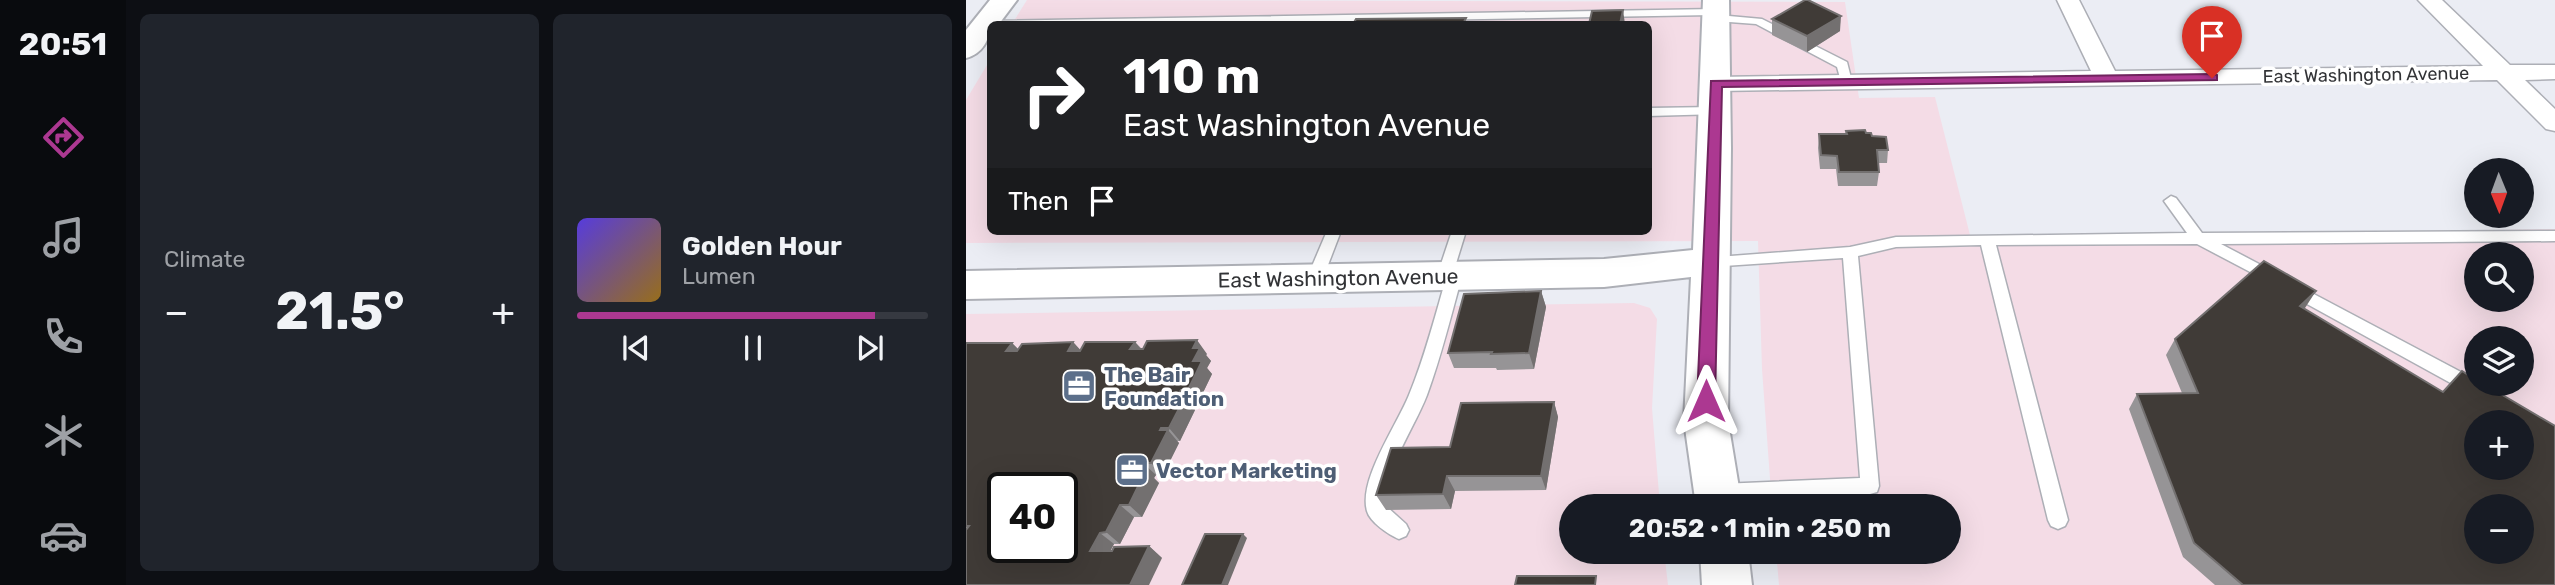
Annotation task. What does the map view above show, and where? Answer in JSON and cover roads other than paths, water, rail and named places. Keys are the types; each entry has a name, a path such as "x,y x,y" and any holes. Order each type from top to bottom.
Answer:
{"street":[{"path":"987,21 1004,0"},
{"path":"2068,0 2107,80"},
{"path":"2429,0 2555,123"},
{"path":"1716,10 1706,421 1718,494"},
{"path":"966,48 987,21"},
{"name":"East Washington Avenue","path":"1715,97 1846,82 2555,72"},
{"name":"East Washington Avenue","path":"966,285 1604,273 1709,262"},
{"path":"1725,564 1727,585"}],"lane":[{"path":"1335,21 1716,10 1769,27 1843,65 1846,82"},
{"path":"1652,111 1715,97"},
{"path":"2171,201 2197,237 2490,397"},
{"path":"1315,278 1332,235"},
{"path":"1399,530 1376,510 1375,502 1386,465 1420,389 1458,235"},
{"path":"1709,262 1850,252 1896,242 2197,237 2555,236"},
{"path":"1987,240 2059,520"},
{"path":"1777,494 1870,486 1850,252"}],"place":[{"name":"The Bair Foundation","path":"1079,386"},
{"name":"Vector Marketing","path":"1132,470"}]}
